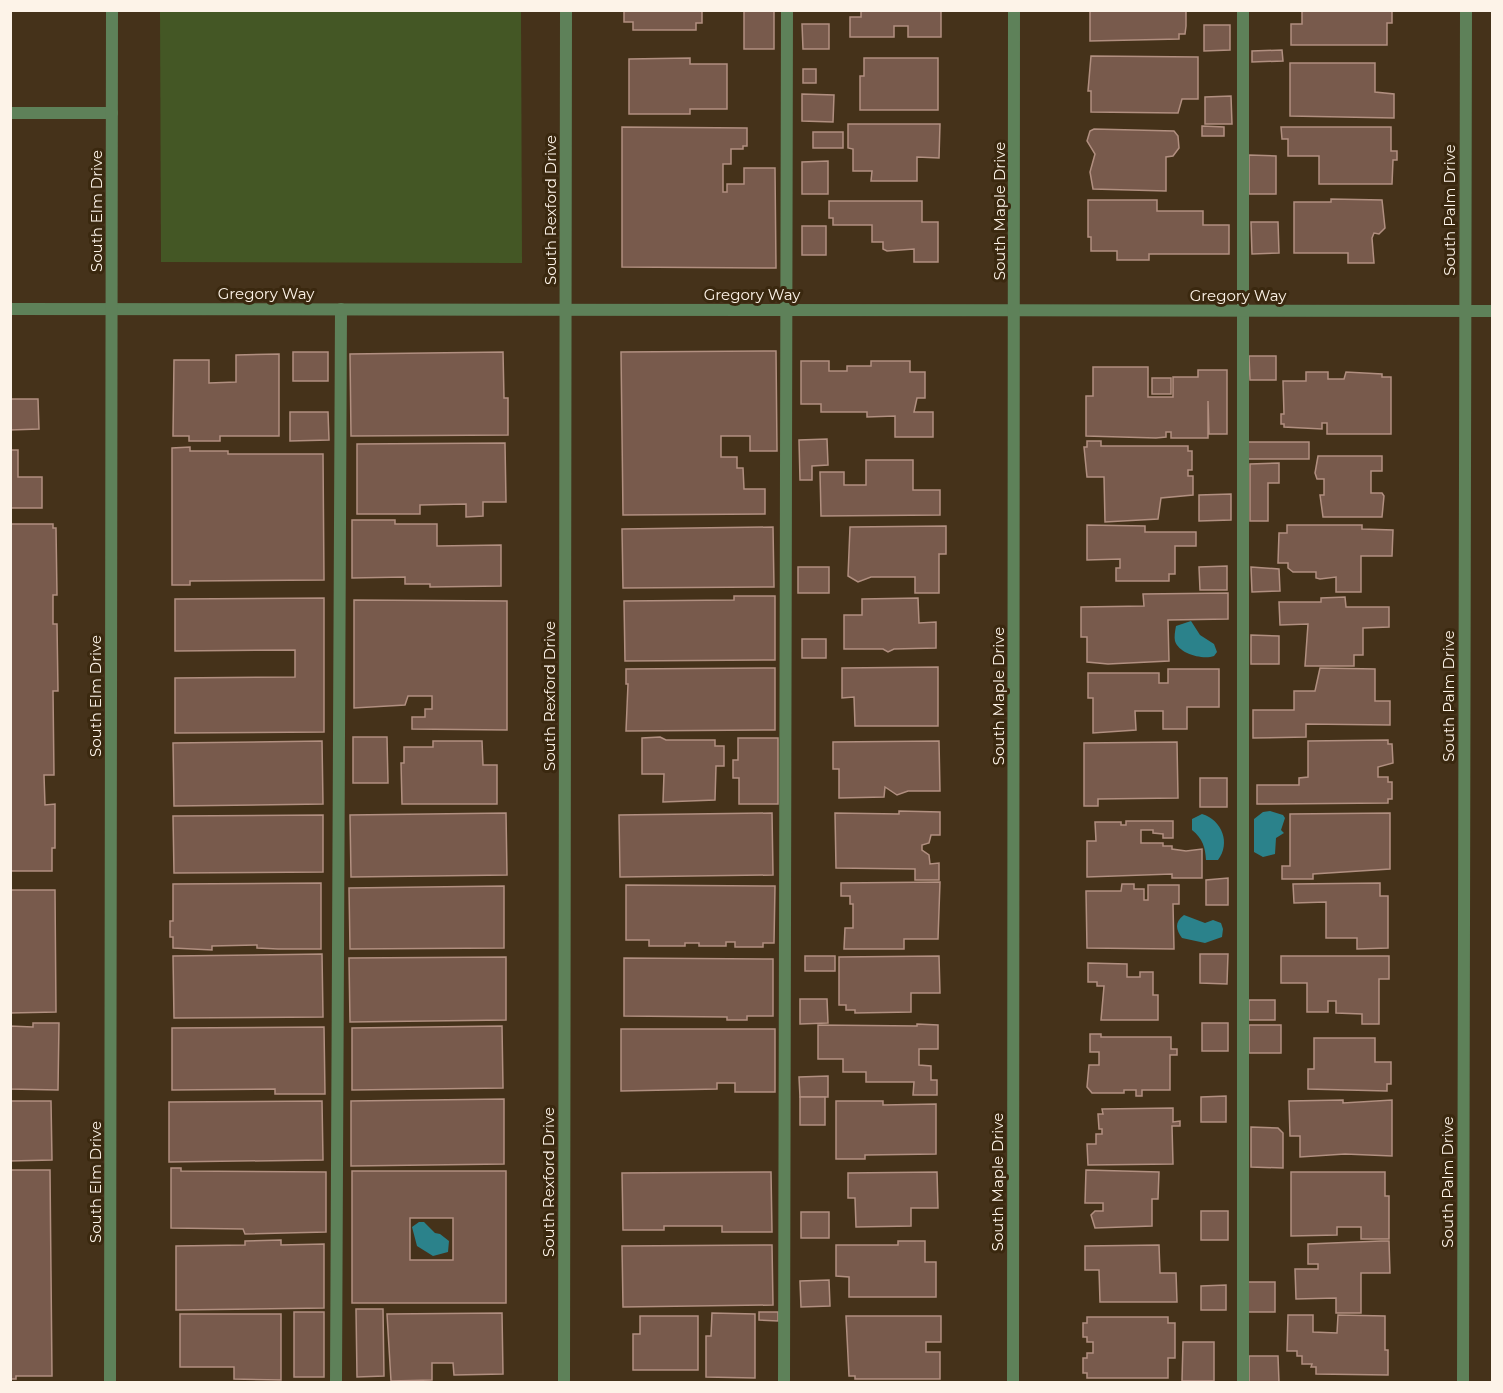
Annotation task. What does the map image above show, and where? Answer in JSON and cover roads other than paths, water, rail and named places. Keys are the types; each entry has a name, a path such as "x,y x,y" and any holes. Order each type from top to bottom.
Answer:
{"street":[{"name":"South Elm Drive","path":"110,1383 112,10"},
{"name":"South Rexford Drive","path":"564,1383 566,10"},
{"path":"784,1383 787,10"},
{"name":"South Maple Drive","path":"1013,1383 1014,10"},
{"path":"1243,10 1243,1383"},
{"name":"South Palm Drive","path":"1462,1383 1466,10"},
{"path":"10,112 112,113"},
{"name":"Gregory Way","path":"10,309 1492,311"},
{"path":"336,1383 341,309"}],"water":[{"path":"1191,621 1200,635 1214,644 1217,652 1214,656 1192,655 1177,646 1176,626"},
{"path":"1270,811 1283,815 1285,818 1281,830 1284,833 1276,838 1275,854 1263,857 1254,852 1254,819 1263,812"},
{"path":"1202,814 1215,821 1222,833 1224,846 1218,860 1206,860 1203,844 1192,830 1192,819"},
{"path":"1184,915 1205,923 1213,920 1221,923 1222,937 1205,943 1182,938 1177,926"},
{"path":"419,1222 424,1222 435,1233 449,1241 448,1252 433,1256 417,1246 412,1227"}]}
